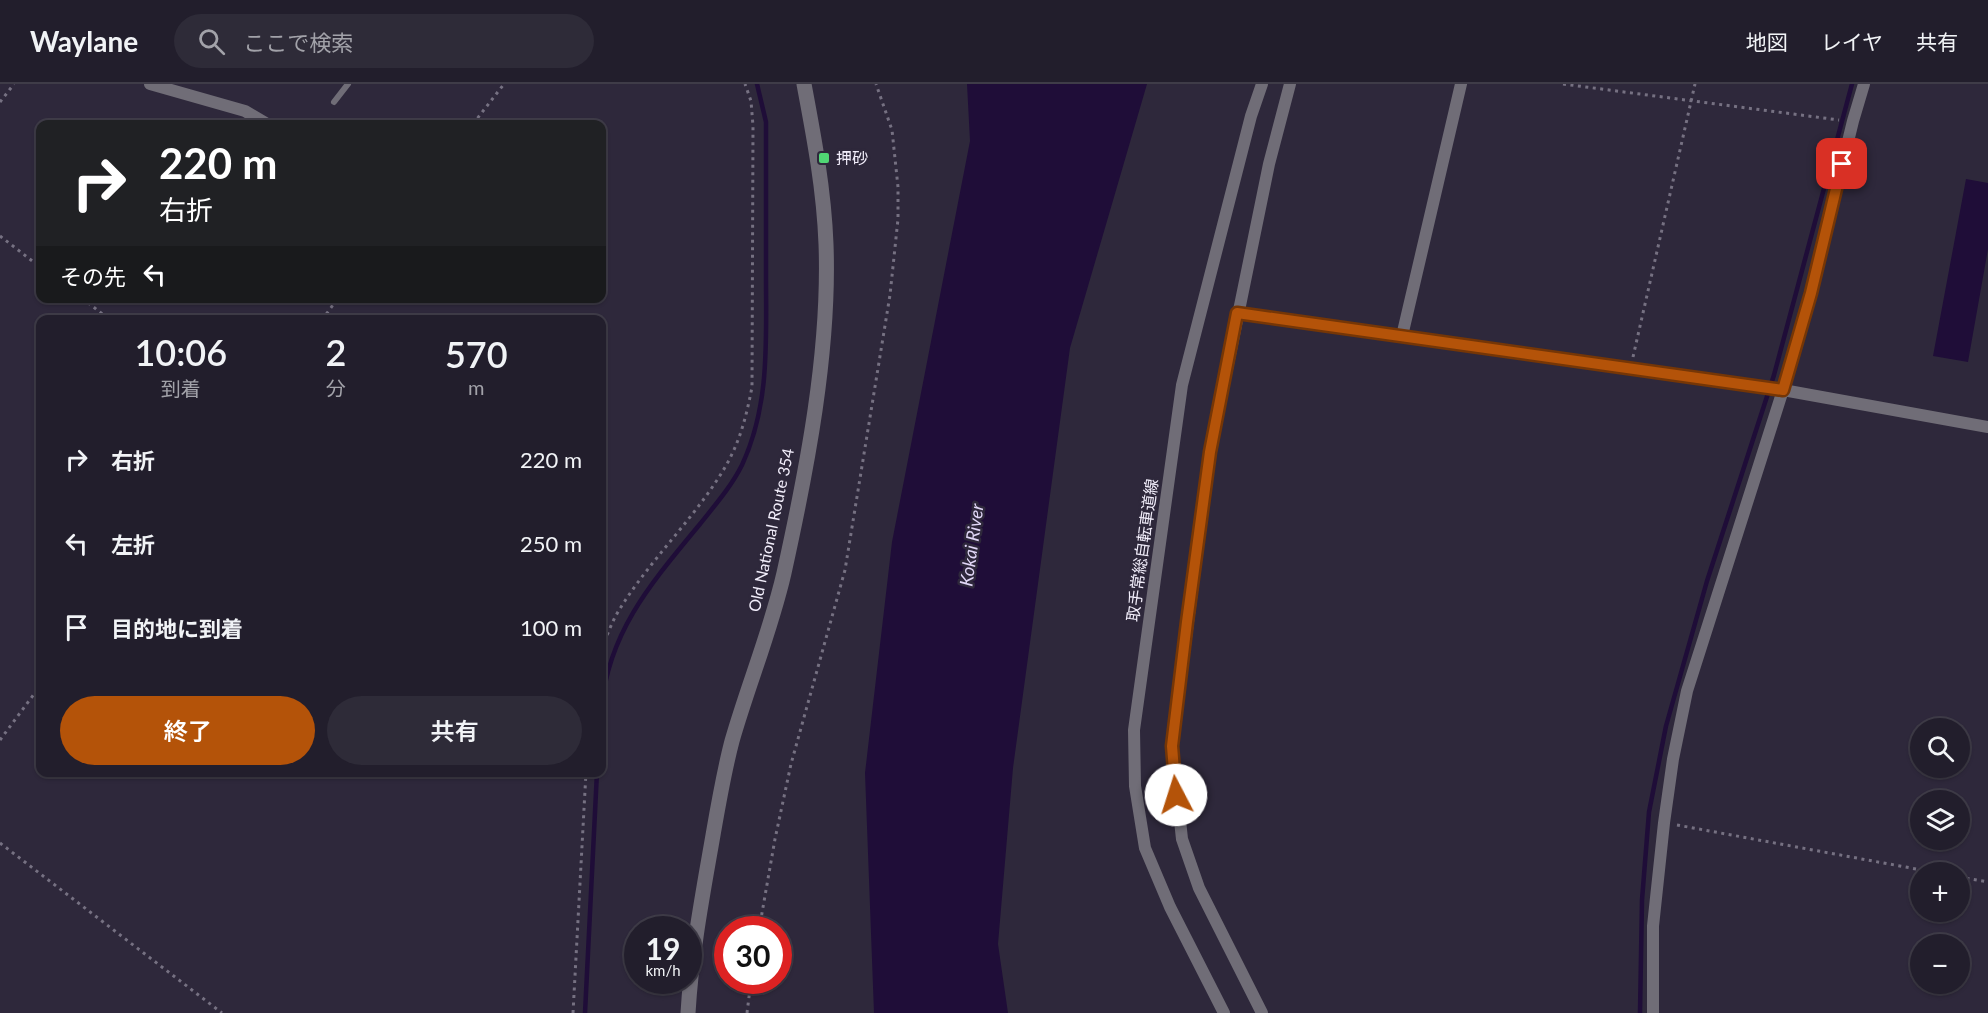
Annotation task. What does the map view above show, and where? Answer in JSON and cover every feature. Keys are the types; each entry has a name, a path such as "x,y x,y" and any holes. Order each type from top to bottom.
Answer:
{"street":[{"path":"150,84 245,111 260,120"},
{"name":"Old National Route 354","path":"688,1013 717,811 731,745 783,575 814,416 822,352 826,244 804,84"},
{"name":"取手常総自転車道線","path":"1224,1013 1170,907 1144,848 1135,786 1134,730 1182,385 1251,116 1262,84"},
{"path":"1262,1013 1199,888 1182,839 1172,746 1210,452 1269,164 1290,84"},
{"path":"1402,336 1461,84"},
{"path":"1653,1013 1653,926 1664,823 1673,759 1688,691 1783,390 1811,293 1864,84"},
{"path":"1237,313 1783,390 1988,427"}],"lane":[{"path":"334,102 348,84"}],"path":[{"path":"0,102 14,84"},
{"path":"476,120 504,84"},
{"path":"606,640 620,608 714,484 740,437 747,412 752,376 753,126 751,100 745,84"},
{"path":"761,916 791,764 845,570 890,295 898,219 898,187 892,130 876,84"},
{"path":"1563,84 1853,122"},
{"path":"1630,367 1695,84"},
{"path":"0,236 36,264"},
{"path":"88,303 104,315"},
{"path":"0,740 36,691"},
{"path":"573,1013 586,777"},
{"path":"1664,823 1910,868"},
{"path":"0,843 222,1013"},
{"path":"1970,879 1988,882"},
{"path":"747,1013 749,994"}],"water":[{"name":"Kokai River","path":"967,84 1147,84 1070,348 1013,768 998,944 1008,1013 874,1013 865,773 892,542 970,141"},
{"path":"1966,179 1988,183 1988,249 1968,362 1933,356"}],"waterway":[{"path":"606,678 614,653 636,607 666,565 733,481 742,465 758,419 766,349 766,122 757,84"},
{"path":"1640,1013 1642,900 1649,812 1666,726 1707,581 1774,375 1852,84"},
{"path":"585,1013 597,777"}],"place":[{"name":"押砂","path":"824,158"}],"route":[{"path":"1176,795 1172,746 1187,622 1210,452 1237,313 1783,390 1811,293 1842,164"}]}
